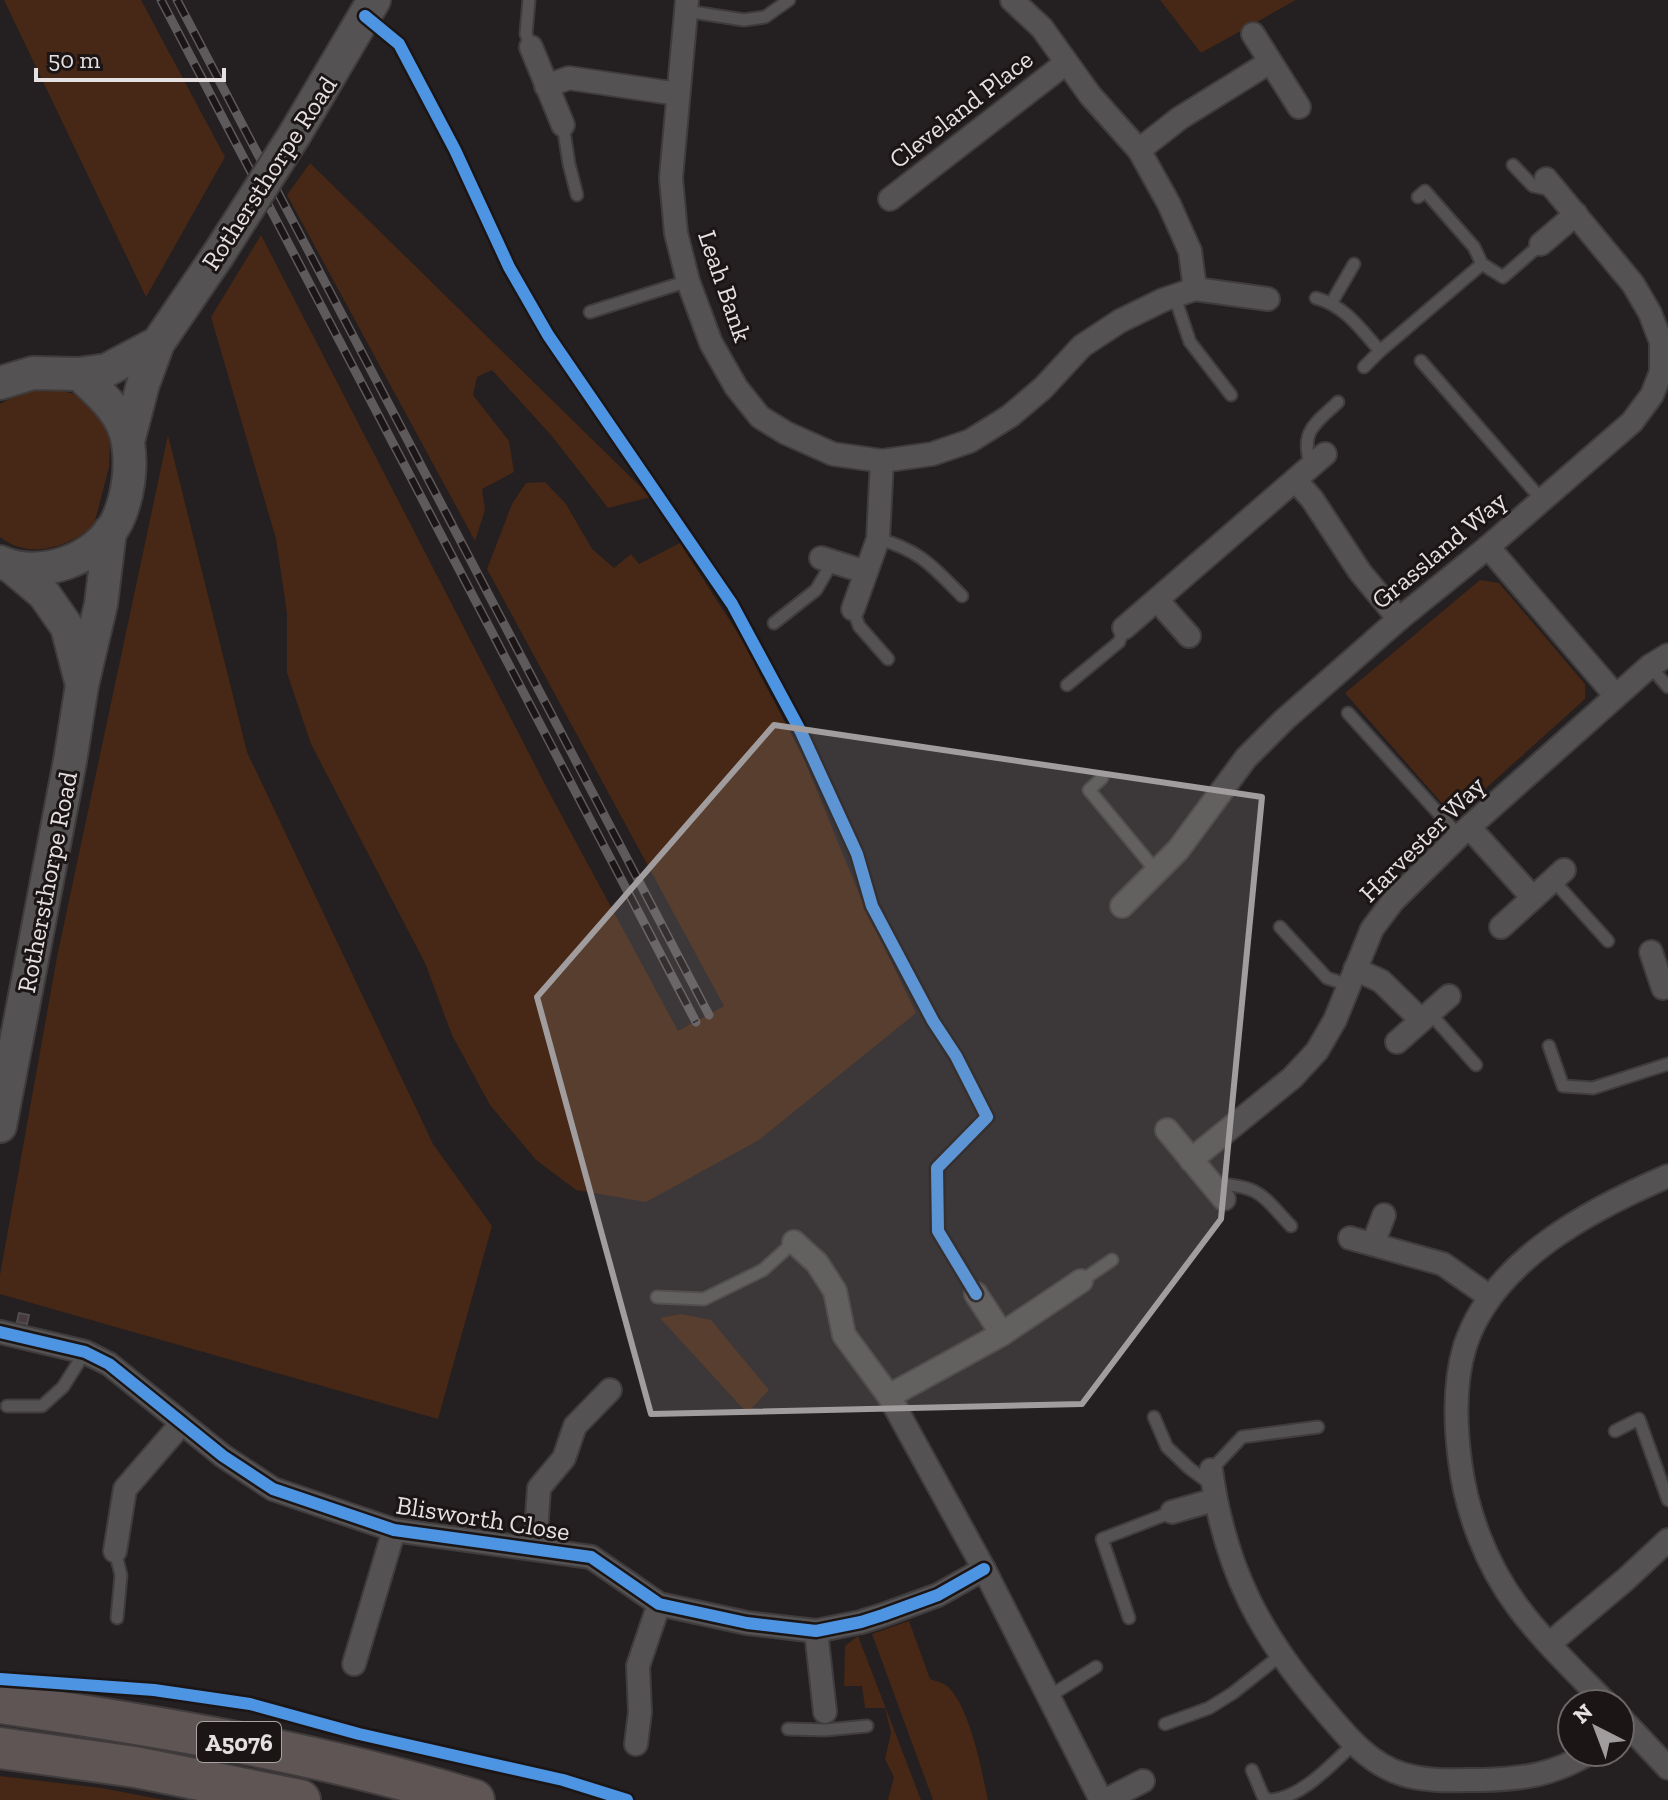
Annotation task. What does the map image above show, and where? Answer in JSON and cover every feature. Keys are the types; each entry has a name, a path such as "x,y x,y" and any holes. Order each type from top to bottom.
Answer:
{"highway":[{"name":"A5076","path":"0,1703 165,1727 272,1748 474,1800"},
{"name":"A5076","path":"0,1748 135,1767 300,1800"}],"street":[{"name":"Rothersthorpe Road","path":"158,343 295,134 374,0"},
{"path":"1012,0 1042,28 1066,63 1139,150 1169,204 1190,251 1185,292 1268,299"},
{"name":"Leah Bank","path":"687,5 671,178 676,233 688,281 711,343 736,387 760,417 786,433 833,454 882,461 932,454 970,441 1010,416 1043,388 1082,346 1120,321 1185,292"},
{"path":"1253,34 1299,107"},
{"path":"531,47 563,125"},
{"path":"1139,150 1180,118 1270,62"},
{"name":"Cleveland Place","path":"890,199 1066,63"},
{"path":"546,86 569,78 678,94"},
{"name":"Grassland Way","path":"1122,906 1206,816 1246,758 1284,720 1632,422 1652,395 1661,372 1661,342 1650,313 1633,284 1550,185"},
{"path":"1541,244 1576,214"},
{"path":"6,374 79,374 107,370 158,343"},
{"path":"128,441 158,343"},
{"name":"Rothersthorpe Road","path":"6,565 30,569 61,565 84,555 110,531 117,520 128,489 128,441 119,416 79,374"},
{"path":"853,609 878,539 882,461"},
{"path":"1124,628 1311,468"},
{"path":"1311,468 1312,499 1360,572 1399,619"},
{"name":"Rothersthorpe Road","path":"0,1126 82,685 101,604 110,531"},
{"path":"1488,547 1616,696"},
{"path":"827,560 866,572"},
{"name":"Rothersthorpe Road","path":"6,565 44,594 67,627 82,685"},
{"path":"1157,600 1189,636"},
{"name":"Harvester Way","path":"1191,1160 1292,1078 1317,1051 1335,1020 1372,929 1393,901 1464,832 1659,661"},
{"path":"1464,832 1533,898"},
{"path":"1501,927 1558,875"},
{"path":"1651,952 1666,994"},
{"path":"1352,977 1381,981 1424,1016"},
{"path":"1397,1042 1449,996"},
{"path":"1167,1130 1217,1191"},
{"path":"1592,1688 1516,1604 1476,1528 1463,1485 1457,1439 1457,1391 1465,1345 1490,1297 1535,1252 1567,1229 1609,1202 1668,1176"},
{"path":"1373,1244 1384,1215"},
{"path":"1350,1238 1443,1264 1490,1297"},
{"path":"794,1242 817,1263 835,1291 844,1335 889,1396 984,1569 1104,1800 1143,1781"},
{"path":"889,1396 1002,1334 1081,1281"},
{"path":"976,1294 1002,1334"},
{"name":"Blisworth Close","path":"0,1332 85,1352 128,1377 223,1456 273,1489 394,1530 591,1557 659,1604 747,1623 816,1631 883,1615 938,1595 984,1569"},
{"path":"535,1547 539,1488 564,1458 575,1426 610,1390"},
{"path":"115,1551 125,1489 182,1423"},
{"path":"1172,1512 1213,1485 1239,1580 1254,1615 1281,1655 1354,1744 1373,1759 1401,1774 1440,1780 1517,1779 1563,1768"},
{"path":"354,1664 394,1530"},
{"path":"1549,1644 1668,1540"},
{"path":"636,1744 640,1712 638,1666 659,1604"},
{"path":"816,1631 825,1721"},
{"path":"1636,1737 1668,1768"}],"lane":[{"path":"529,0 526,34 531,47"},
{"path":"687,5 744,20 765,17 789,0"},
{"path":"563,125 577,195"},
{"path":"1513,165 1533,186 1550,185"},
{"path":"1418,197 1425,191 1474,247 1482,264 1503,277 1541,244"},
{"path":"1332,302 1354,264"},
{"path":"1364,367 1482,264"},
{"path":"590,312 688,281"},
{"path":"1185,292 1190,342 1231,395"},
{"path":"1316,298 1344,309 1380,351"},
{"path":"1421,361 1542,500"},
{"path":"1311,468 1304,446 1312,428 1338,402"},
{"path":"878,539 905,546 928,562 962,596"},
{"path":"774,623 816,590 827,560"},
{"path":"853,609 859,626 888,659"},
{"path":"1067,685 1119,642 1124,628"},
{"path":"1659,661 1668,687"},
{"path":"1348,713 1464,832"},
{"path":"1102,778 1089,790 1157,872"},
{"path":"1558,875 1608,941"},
{"path":"1280,927 1327,978 1352,977"},
{"path":"1424,1016 1476,1065"},
{"path":"1549,1046 1563,1086 1593,1088 1668,1064"},
{"path":"963,1140 937,1168 938,1231 976,1294"},
{"path":"1217,1191 1242,1185 1259,1192 1291,1226"},
{"path":"657,1297 704,1299 763,1270 794,1242"},
{"path":"1081,1281 1112,1260"},
{"path":"7,1406 42,1406 63,1387 85,1352"},
{"path":"1154,1417 1167,1447 1213,1485 1242,1437 1318,1427"},
{"path":"1615,1431 1639,1419 1668,1500"},
{"path":"1129,1618 1102,1539 1172,1512"},
{"path":"115,1551 121,1575 117,1618"},
{"path":"1165,1724 1209,1708 1281,1655"},
{"path":"1048,1697 1096,1667"},
{"path":"788,1729 825,1721 867,1726"},
{"path":"1252,1770 1263,1796 1270,1800 1283,1799 1302,1789 1354,1744"}],"highlighted area":[{"path":"774,725 1262,797 1221,1219 1082,1404 651,1414 537,997"}],"shaded area":[{"path":"4,0 141,0 225,157 146,297"},
{"path":"1160,0 1296,0 1201,53"},
{"path":"310,163 651,497 608,508 551,435 492,370 477,377 473,395 509,441 514,472 482,489 485,510 475,541 287,195"},
{"path":"261,235 550,794 678,1031 724,1006 487,569 512,504 526,483 545,482 566,504 592,549 614,568 631,554 639,564 680,543 741,638 803,757 865,908 916,1013 759,1140 646,1202 576,1190 536,1160 490,1105 452,1035 425,963 311,744 287,673 287,613 276,539 211,317"},
{"path":"46,388 76,394 106,423 110,444 109,467 94,525 61,545 23,548 0,537 0,404 28,389"},
{"path":"168,435 247,752 433,1144 492,1226 438,1419 0,1294 0,1275 57,957"},
{"path":"1480,580 1499,583 1585,684 1585,699 1454,817 1345,693"},
{"path":"681,1314 711,1320 769,1390 747,1413 660,1318"},
{"path":"909,1621 930,1679 947,1686 962,1708 974,1740 988,1800 933,1800 872,1634"},
{"path":"858,1636 921,1800 888,1800 894,1777 885,1759 891,1733 885,1708 865,1708 862,1686 844,1686 845,1646"},
{"path":"0,1776 101,1788 165,1800 0,1800"}],"building":[{"path":"19,1313 29,1315 27,1324 17,1322"}],"railway":[{"path":"161,0 696,1022"},
{"path":"177,0 709,1015"}],"cycle path":[{"path":"365,16 399,44 455,150 509,267 548,335 732,604 801,732 857,854 872,906 987,1117 937,1168 938,1231 976,1294"},
{"path":"0,1332 85,1352 109,1364 223,1456 273,1489 394,1530 591,1557 659,1604 747,1623 816,1631 861,1622 938,1595 984,1569"},
{"path":"0,1679 154,1690 250,1704 359,1734 563,1780 627,1800"}]}
